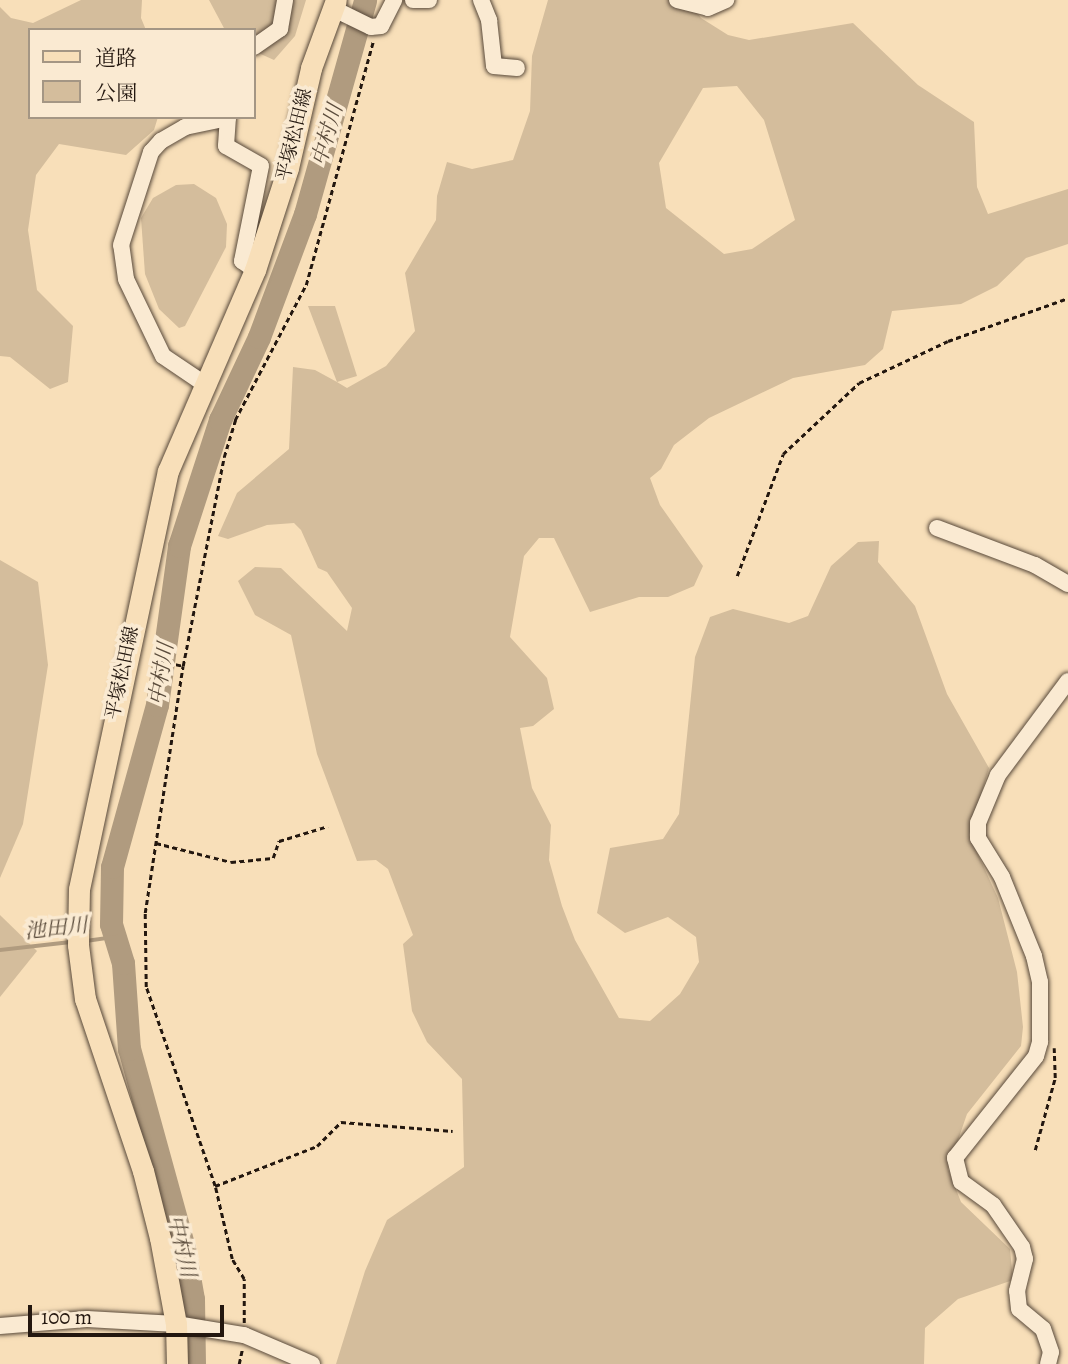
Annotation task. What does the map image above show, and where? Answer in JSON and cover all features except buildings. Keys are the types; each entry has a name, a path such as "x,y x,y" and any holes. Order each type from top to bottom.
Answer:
{"main road":[{"name":"平塚松田線","path":"177,1364 181,1324 143,1171 85,999 78,945 79,890 159,502 179,438 256,270 337,7"}],"street":[{"path":"256,46 280,29 285,0"},
{"path":"337,7 371,27 381,26 394,0"},
{"path":"413,0 429,0"},
{"path":"481,0 489,20 494,66 517,68"},
{"path":"677,0 708,8 726,0"},
{"path":"203,383 163,356 126,279 121,244 151,152 161,141 186,127 223,119"},
{"path":"228,119 226,145 261,166 242,261 256,270"},
{"path":"937,528 1035,565 1068,584"},
{"path":"1048,1364 1051,1352 1043,1329 1019,1308 1017,1291 1025,1259 1022,1247 993,1205 961,1182 956,1158 1036,1056 1040,1042 1040,982 1034,956 1002,877 978,838 978,823 998,775 1068,681"},
{"path":"0,1326 87,1319 181,1324 242,1334 312,1364"}],"path":[{"path":"242,1334 244,1279 232,1259 215,1186 146,987 143,936 183,666 224,457 235,420 306,285 374,36 371,27"},
{"path":"737,576 783,454 859,383 948,341 1068,298"},
{"path":"150,659 183,666"},
{"path":"156,843 231,862 273,858 279,841 328,826"},
{"path":"1035,1150 1055,1077 1054,1042"},
{"path":"215,1186 317,1146 341,1122 453,1131"}],"green space":[{"path":"81,0 142,0 141,18 145,28 28,28 28,119 157,119 154,130 126,155 59,144 36,175 28,230 37,290 73,326 68,382 50,389 10,357 0,356 0,7 11,18 33,23"},
{"path":"209,0 306,0 295,36 274,60 256,52 256,28 224,28"},
{"path":"548,0 688,0 701,18 728,35 749,40 853,23 918,85 974,122 977,187 988,214 1068,189 1068,244 1026,258 997,286 961,304 892,311 883,349 865,365 793,378 709,418 674,445 661,469 650,478 660,505 703,566 694,586 668,597 639,597 590,612 554,538 539,538 524,556 510,637 547,678 554,709 533,726 520,728 532,788 551,825 549,860 562,906 575,940 619,1018 650,1021 680,994 699,962 696,937 668,917 625,933 597,913 610,848 663,839 679,814 695,657 710,617 733,609 789,623 808,616 831,566 858,542 879,541 878,562 915,606 947,694 989,768 969,835 998,898 1017,972 1023,1027 1021,1046 967,1114 948,1169 961,1202 1010,1249 1013,1280 958,1299 925,1328 924,1364 336,1364 365,1271 387,1220 464,1167 462,1079 427,1042 412,1011 403,944 413,935 388,869 376,860 357,861 317,754 291,635 255,615 238,581 255,567 281,568 347,631 352,608 327,572 318,568 301,530 294,523 267,525 228,539 218,536 237,493 289,449 293,367 315,370 347,388 386,366 415,331 405,273 436,220 437,196 447,162 472,169 513,160 530,111 532,56","holes":["737,86 764,120 795,220 752,249 724,254 666,208 659,163 703,88"]},
{"path":"194,184 216,198 227,224 226,247 185,326 179,328 159,309 145,274 141,218 153,198 176,185"},
{"path":"308,306 335,306 357,376 337,382"},
{"path":"0,560 38,582 48,665 23,824 0,878"},
{"path":"0,915 37,951 0,997"}],"waterway":[{"name":"中村川","path":"194,1364 193,1299 184,1248 129,1049 123,963 111,924 112,867 157,705 179,546 220,420 259,337 305,214 365,0"},
{"name":"池田川","path":"86,941 115,937"},
{"name":"池田川","path":"0,950 71,942"}]}
